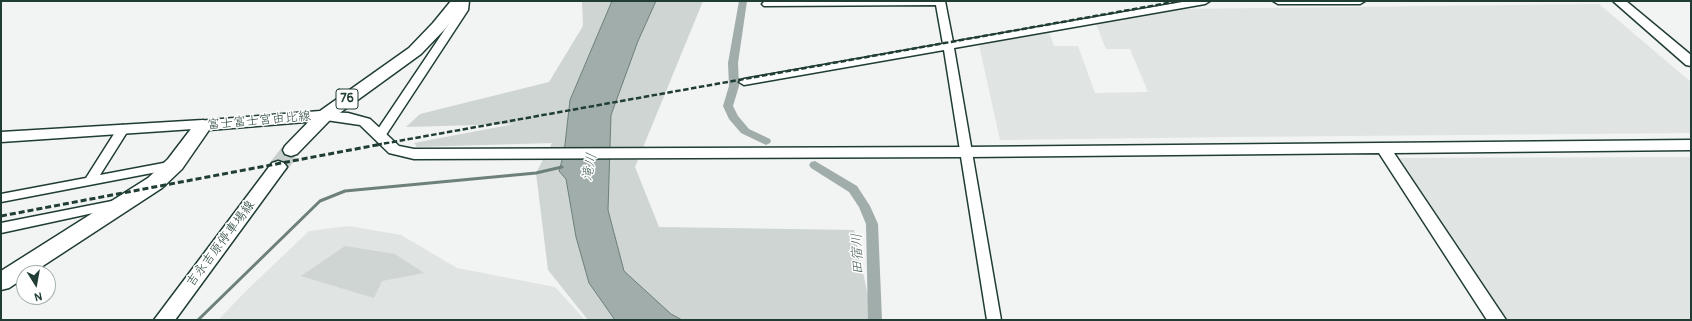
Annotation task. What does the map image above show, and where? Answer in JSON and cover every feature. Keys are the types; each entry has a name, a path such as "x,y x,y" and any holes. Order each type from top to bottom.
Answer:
{"main road":[{"name":"富士富士宮由比線","path":"1,282 155,183 175,164 203,125 324,116 414,50 439,26 459,1"},
{"path":"291,150 324,116"},
{"name":"吉永吉原停車場線","path":"164,320 278,168"}],"street":[{"path":"380,135 463,10 464,1"},
{"path":"744,82 1205,1"},
{"path":"1278,1 1360,1"},
{"path":"1619,1 1691,62"},
{"path":"767,4 940,2 967,152 994,320"},
{"path":"414,50 433,55"},
{"path":"324,116 348,118 365,122 394,150 414,154 967,152 1691,146"},
{"path":"1,137 203,125"},
{"path":"89,182 123,129"},
{"path":"1383,148 1496,320"},
{"path":"1,198 175,164"},
{"path":"1,228 127,202"}],"shaded area":[{"path":"582,1 703,1 635,167 659,227 854,230 873,320 588,320 548,270 536,173 552,143 417,147 414,143 514,124 406,127 420,114 549,82 583,26"},
{"path":"1599,4 1691,82 1691,133 1000,140 979,45 1049,32 1054,46 1078,46 1095,93 1148,92 1130,49 1106,49 1096,24 1179,9"},
{"path":"1691,157 1691,320 1506,320 1392,158"},
{"path":"349,226 401,235 457,268 555,287 585,320 218,320 309,231"},
{"path":"345,246 395,254 424,273 382,281 374,298 301,276"}],"water":[{"name":"滝川","path":"612,1 656,1 638,41 611,115 608,210 624,271 671,314 682,320 615,320 589,283 576,237 566,179 559,171 564,153 570,100"}],"waterway":[{"name":"田宿川","path":"743,1 733,63 734,86 728,106 733,117 745,131 766,141"},
{"name":"田宿川","path":"815,165 853,189 864,206 872,224 875,320"},
{"path":"198,320 320,201 345,191 536,173 562,167"}],"tunnel":[{"path":"278,167 291,150"}],"railway":[{"path":"376,145 1179,1"},
{"path":"1,216 382,144"}]}
